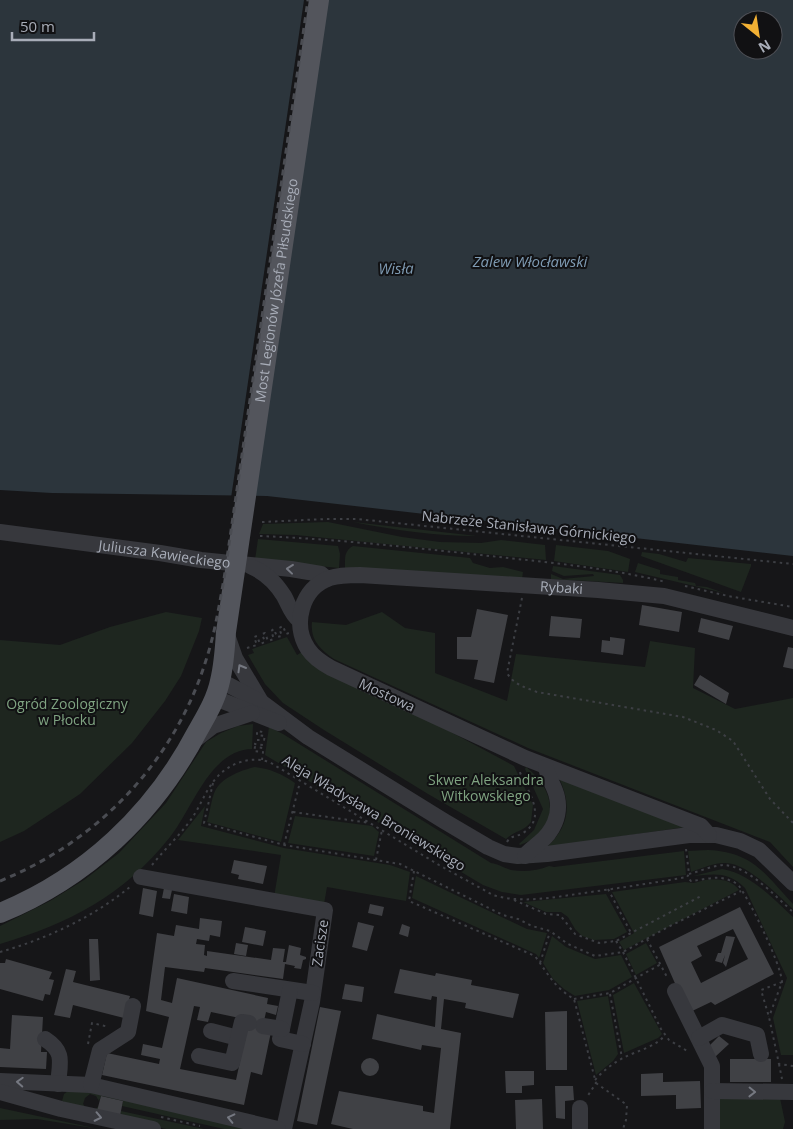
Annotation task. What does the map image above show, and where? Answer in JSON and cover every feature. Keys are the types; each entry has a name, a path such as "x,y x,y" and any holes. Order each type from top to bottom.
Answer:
{"main road":[{"name":"Most Legionów Józefa Piłsudskiego","path":"226,632 319,0"},
{"path":"0,913 54,886 79,870 128,828 151,802 191,743 218,689 226,632"}],"street":[{"name":"Juliusza Kawieckiego","path":"0,532 250,566 292,568 321,574 327,579"},
{"name":"Mostowa","path":"250,566 261,571 274,582 294,616 295,626 308,649 318,660 331,668 546,767 701,826 709,835"},
{"name":"Rybaki","path":"327,579 338,576 360,576 664,596 793,628"},
{"path":"295,626 308,595 318,584 327,579"},
{"path":"191,743 213,726 257,707 235,658 226,632"},
{"name":"Mostowa","path":"218,689 257,707 263,715 308,736 466,834 504,854 525,856 709,835 732,838 754,847 767,856 793,883"},
{"path":"525,856 529,850 549,834 557,816 557,796 546,767"},
{"name":"Zacisze","path":"141,877 325,910 313,993 284,1129"},
{"path":"232,981 313,993"},
{"path":"290,990 280,1039 303,1044"},
{"path":"675,991 712,1066 712,1129"},
{"path":"91,1086 100,1050 128,1032 133,1006"},
{"path":"199,1056 232,1063 242,1022 282,1029"},
{"path":"699,1038 722,1025 757,1035 761,1054"},
{"path":"211,1031 238,1038"},
{"path":"45,1039 56,1048 60,1055 64,1084"},
{"path":"0,1080 91,1086 278,1129"},
{"path":"61,1109 56,1102 56,1096 64,1084"},
{"path":"712,1091 793,1092"},
{"path":"0,1092 61,1109 157,1123"},
{"path":"580,1108 580,1129"}],"path":[{"name":"Nabrzeże Stanisława Górnickiego","path":"262,522 357,519 793,564"},
{"path":"260,536 354,542 549,563"},
{"path":"524,586 507,673 510,678 517,684 537,692 683,717 716,730 733,741 770,799 793,823"},
{"path":"253,646 257,645 254,637 257,636 260,644 265,642 262,634 265,633 268,641 274,639 270,631 274,630 277,637 282,636 279,628 283,626 286,634 295,626"},
{"path":"262,760 263,752 254,751 255,747 263,748 263,745 255,744 256,740 264,740 265,736 256,735 257,731 265,732"},
{"name":"Aleja Władysława Broniewskiego","path":"0,952 71,924 101,907 141,877 191,820 214,781 238,763 249,760 262,760 271,763 439,865 493,895 511,899 546,898 687,877 691,882 716,878 725,879 736,884 741,891"},
{"path":"504,854 505,844 509,838 523,833 533,823 535,817 535,808 516,763"},
{"path":"214,781 204,823 284,845 400,864 503,915 550,931 568,944 595,956 623,952 741,891 779,967 782,982 769,1016"},
{"path":"284,845 300,781"},
{"path":"293,812 373,824"},
{"path":"376,860 382,830"},
{"path":"686,849 689,874 687,877"},
{"path":"689,874 722,865 736,868 754,878 793,912"},
{"path":"414,871 409,901 535,956 557,987 574,999 595,1082 627,1105 623,1129"},
{"path":"608,889 631,933"},
{"path":"511,899 546,914 560,915 575,934 599,943 616,941 703,895"},
{"path":"540,963 550,931"},
{"path":"647,939 675,991"},
{"path":"616,941 665,1035 669,1040 691,1053"},
{"path":"574,999 610,993 661,964"},
{"path":"781,1077 780,1064 769,1016 761,990 782,982"},
{"path":"610,993 622,1058"},
{"path":"580,1108 583,1106 600,1074 622,1058 659,1041 665,1035"},
{"path":"780,1064 793,1066"},
{"path":"157,1123 206,1127"}],"green space":[{"path":"328,522 402,537 440,542 481,543 501,540 545,545 546,560 296,535 259,534 263,524"},
{"path":"353,522 477,536 415,532"},
{"path":"258,539 338,546 340,554 339,568 255,560"},
{"path":"556,545 608,551 630,559 628,572 554,561"},
{"path":"353,546 470,558 473,563 490,568 503,567 523,572 522,579 345,568 345,558"},
{"path":"642,552 659,554 686,562 688,558 751,564 751,566 741,592 641,556"},
{"path":"638,563 660,570 660,574 678,577 678,580 695,583 696,586 707,587 724,593 635,572"},
{"path":"553,566 620,575 623,583 551,579 551,574 563,579 594,576 593,574 564,576 552,571"},
{"name":"Ogród Zoologiczny w Płocku","path":"166,612 202,618 199,631 181,676 165,701 132,743 80,794 24,831 0,842 0,640 60,645 110,627"},
{"path":"382,612 405,628 435,633 435,673 507,701 516,654 645,667 650,641 695,648 693,688 735,709 793,698 793,867 770,842 528,748 334,659 320,648 314,639 312,622 346,625"},
{"name":"Skwer Aleksandra Witkowskiego","path":"287,637 297,655 302,652 514,766 533,805 531,822 525,828 506,839 428,794 283,703 265,684 248,655 254,653 252,649"},
{"path":"253,724 252,749 237,752 225,759 214,770 204,782 170,837 133,876 94,905 49,927 0,944 0,926 50,901 84,880 119,853 166,803 206,742 238,726"},
{"path":"269,727 491,863 511,870 526,871 549,866 554,867 684,851 686,875 521,895 502,892 483,885 265,755"},
{"path":"255,767 276,772 295,783 281,842 207,822 218,786 233,775"},
{"path":"526,767 544,787 549,798 550,809 548,820 543,830 520,845 534,830 543,809 525,769"},
{"path":"559,778 686,827 547,847 560,832 566,815 566,797"},
{"path":"205,806 201,826 284,848 390,865 410,872 406,901 327,887 324,904 274,897 281,855 178,840"},
{"path":"295,816 372,826 379,832 374,856 288,843"},
{"path":"708,850 736,855 757,866 793,904 793,909 762,881 734,864 717,864 691,872 688,851"},
{"path":"722,869 742,876 760,887 793,917 793,1055 781,1055 773,1018 787,978 745,888 727,876 715,874 693,876"},
{"path":"416,876 527,929 547,933 539,958 536,954 412,898"},
{"path":"705,880 728,882 739,890 624,950 619,942 634,933 612,892 685,882 694,883"},
{"path":"606,894 627,932 614,939 594,940 582,936 568,917 561,912 546,912 523,902"},
{"path":"552,936 566,947 595,959 621,955 632,977 609,990 575,996 553,979 543,963"},
{"path":"646,943 657,963 636,975 626,954"},
{"path":"634,983 662,1034 658,1038 624,1053 613,995"},
{"path":"608,996 618,1054 613,1061 596,1075 577,1001"},
{"path":"80,1090 258,1129 224,1129 122,1106 123,1101 101,1096 99,1101 96,1096 90,1094 85,1098 83,1104 87,1109 93,1111 98,1107 120,1115 121,1111 204,1129 166,1129 84,1111 62,1101 64,1094 68,1091"},
{"path":"780,1098 785,1122 783,1129 718,1129 718,1099"},
{"path":"0,1108 99,1129 37,1119 0,1120"}],"water":[{"name":"Zalew Włocławski","path":"0,0 793,0 793,556 267,496 52,493 0,490"}],"pier":[{"path":"304,0 328,0 255,498 231,498"}],"building":[{"path":"642,605 682,612 679,632 639,625"},
{"path":"477,609 508,615 494,683 474,679 478,660 457,659 457,637 471,637"},
{"path":"551,616 582,619 580,638 549,636"},
{"path":"701,618 733,626 729,640 698,632"},
{"path":"610,637 625,639 623,655 601,652 602,640 610,641"},
{"path":"788,647 793,648 793,669 783,667"},
{"path":"700,675 729,693 726,704 694,685"},
{"path":"234,860 267,866 263,884 238,879 239,875 231,873"},
{"path":"143,888 157,891 153,917 139,914"},
{"path":"164,888 172,890 170,899 162,898"},
{"path":"174,894 189,897 187,914 171,911"},
{"path":"370,904 384,907 382,916 368,913"},
{"path":"740,907 774,974 715,1005 711,1002 688,1013 659,947","holes":["733,929 748,959 701,983 691,962 702,956 697,946"]},
{"path":"200,918 222,921 220,937 210,935 209,941 197,939 196,944 205,945 204,955 207,956 207,951 271,960 273,948 285,949 283,962 286,962 289,945 301,948 300,955 306,957 303,960 301,969 285,964 283,979 205,968 204,972 165,967 161,1000 172,1003 177,978 268,998 267,1004 278,1006 276,1015 266,1012 262,1030 271,1032 262,1075 251,1072 244,1105 102,1075 107,1053 159,1064 160,1059 141,1055 143,1044 162,1048 169,1017 146,1011 157,933 174,936 176,925 199,929","holes":["194,1006 200,1007 197,1020 208,1022 211,1012 249,1020 236,1080 180,1069"]},
{"path":"358,922 374,926 367,951 352,947"},
{"path":"402,924 410,927 408,937 399,934"},
{"path":"245,927 266,931 263,946 242,942"},
{"path":"726,936 735,937 726,967 723,963 725,955 722,963 715,961 718,953 721,953"},
{"path":"89,939 98,939 100,980 90,981"},
{"path":"236,943 248,945 246,956 234,954"},
{"path":"6,959 52,972 49,979 54,980 50,995 45,994 43,1001 0,989 0,963 5,963"},
{"path":"66,969 76,971 73,982 130,996 124,1018 73,1005 70,1018 54,1015"},
{"path":"400,969 435,976 436,973 472,980 471,985 519,994 513,1018 465,1008 466,1003 444,999 441,1029 461,1033 450,1129 353,1129 331,1124 339,1091 423,1106 423,1111 434,1113 441,1048 422,1045 421,1050 372,1039 377,1014 435,1027 437,997 432,996 431,1000 394,993"},
{"path":"345,984 364,987 362,1002 342,999"},
{"path":"320,1007 341,1011 317,1125 297,1121"},
{"path":"567,1011 567,1070 546,1070 545,1012"},
{"path":"12,1015 43,1017 41,1052 47,1052 46,1069 0,1067 0,1048 10,1049"},
{"path":"719,1036 729,1044 715,1057 706,1049"},
{"path":"366,1058 374,1058 379,1063 377,1074 366,1076 361,1071 361,1063"},
{"path":"730,1059 771,1059 771,1082 730,1082"},
{"path":"505,1071 534,1071 534,1085 522,1086 522,1093 506,1093"},
{"path":"663,1073 663,1082 700,1081 701,1108 676,1109 676,1095 641,1096 641,1074"},
{"path":"555,1086 573,1086 574,1100 565,1101 565,1119 556,1118"},
{"path":"101,1096 123,1101 120,1116 97,1111"},
{"path":"542,1099 543,1129 516,1129 515,1100"}],"railway":[{"path":"0,881 36,864 70,844 101,820 129,793 154,763 176,730 193,695 207,657 215,628 224,579 308,0"}],"water label":[{"name":"Wisła","path":"396,269"}]}
